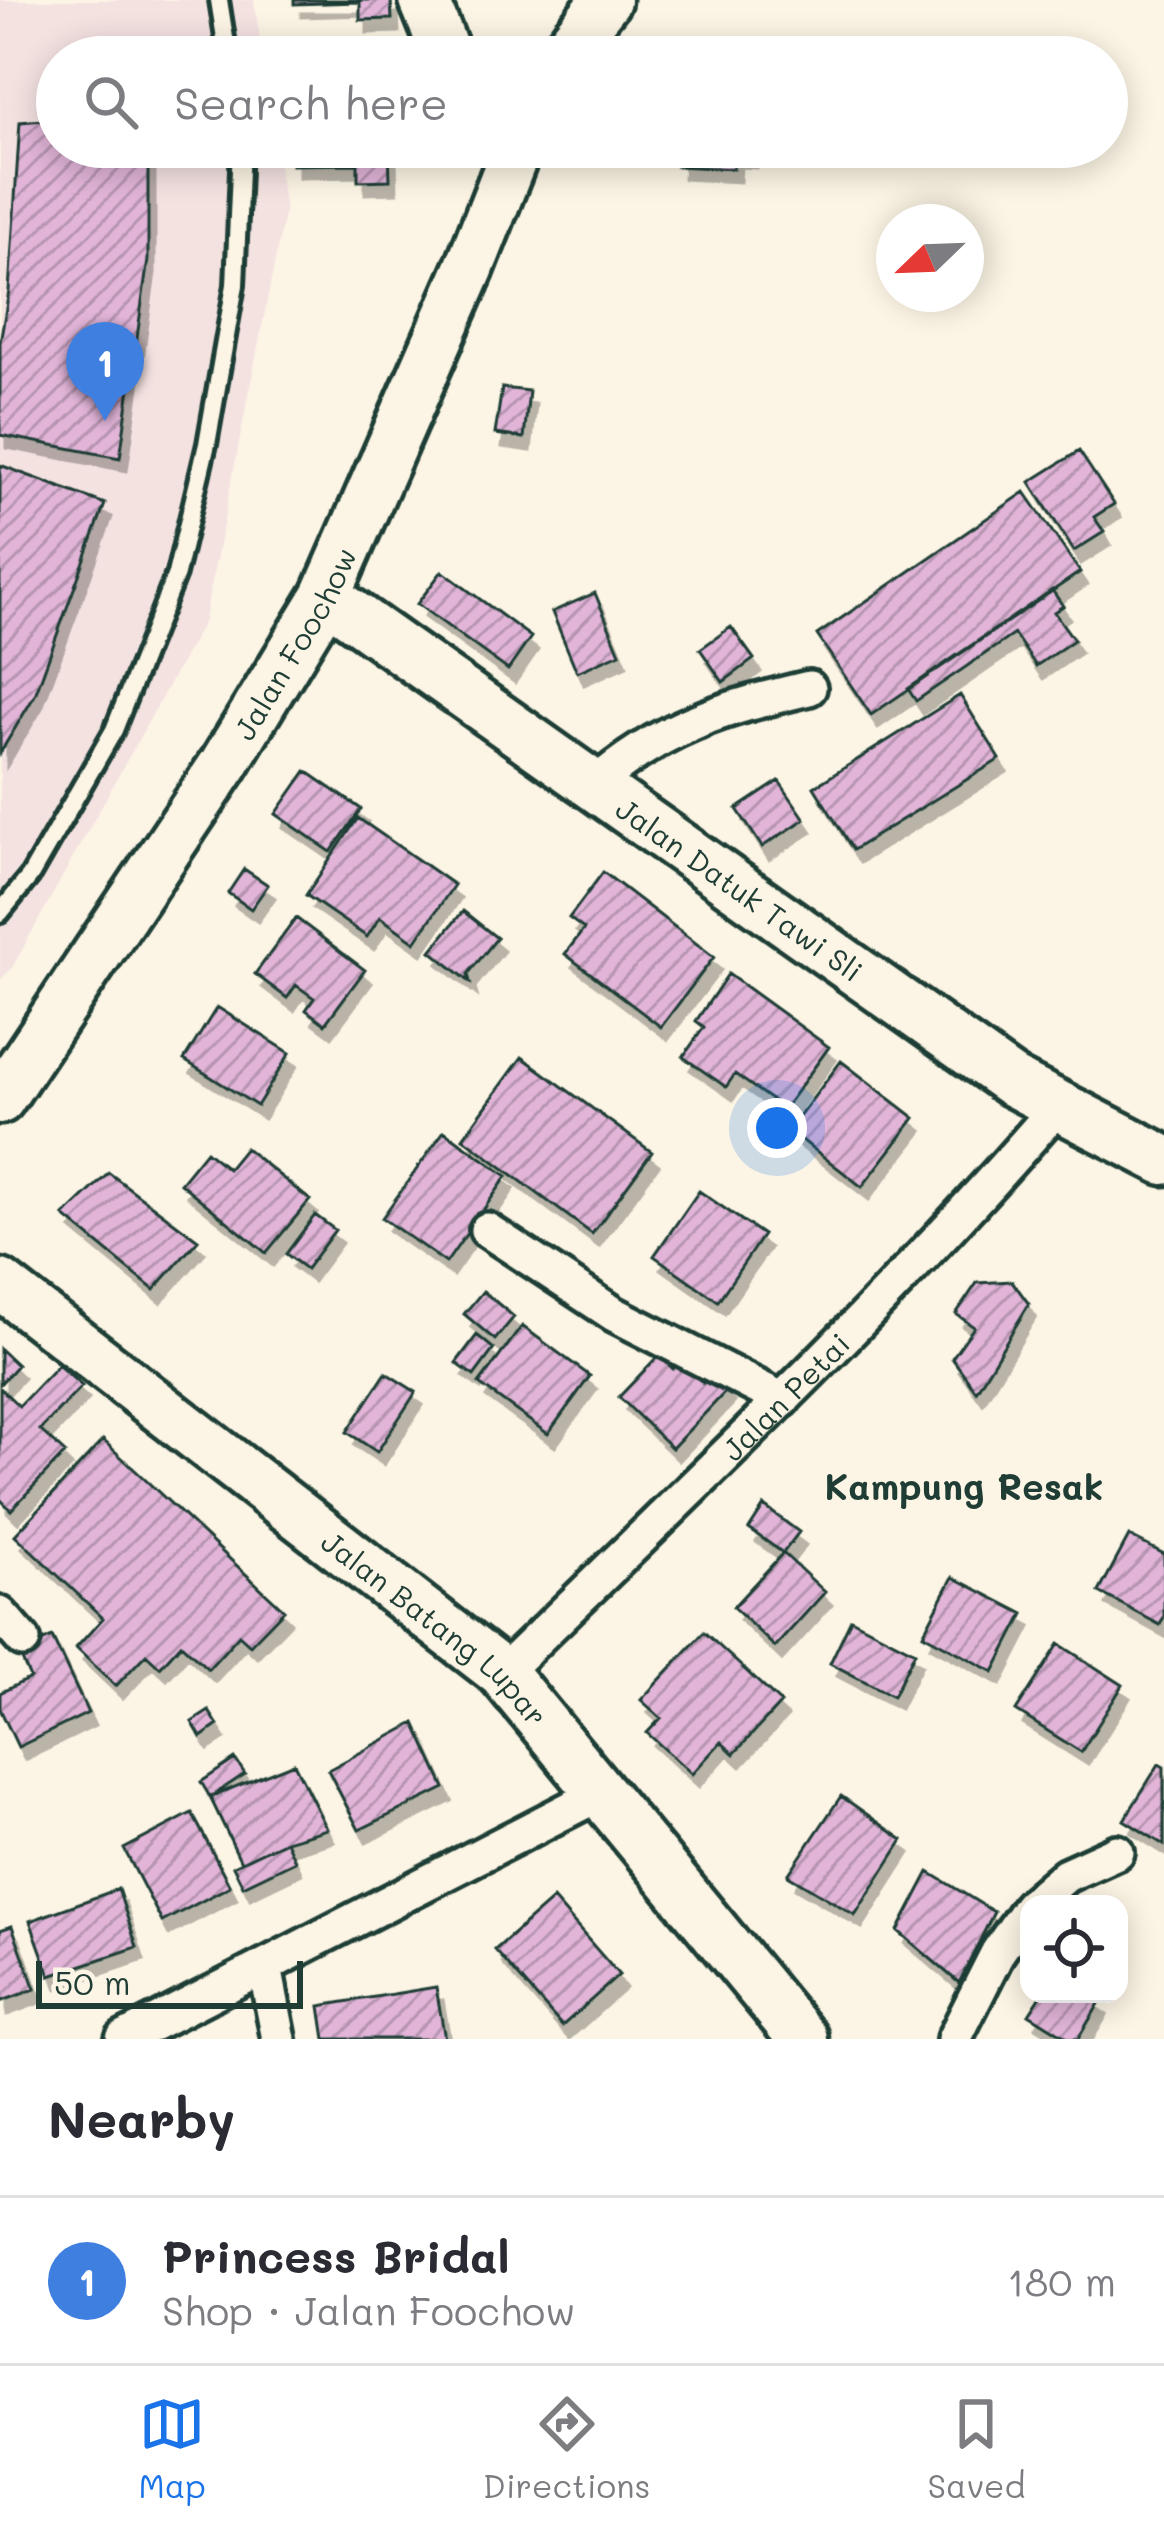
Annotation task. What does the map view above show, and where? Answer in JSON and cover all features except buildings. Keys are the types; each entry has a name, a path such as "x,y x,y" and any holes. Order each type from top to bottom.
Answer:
{"street":[{"path":"424,0 439,36"},
{"path":"578,36 606,0"},
{"name":"Jalan Foochow","path":"0,1099 224,764 326,596 498,168"},
{"name":"Jalan Datuk Tawi Sli","path":"326,596 1011,1081 1164,1160"},
{"path":"592,787 629,754 685,724 809,688"},
{"name":"Jalan Petai","path":"502,1673 783,1400 983,1194 1058,1106"},
{"path":"487,1230 614,1314 783,1400"},
{"name":"Jalan Batang Lupar","path":"0,1284 502,1673 803,2039"},
{"path":"0,1614 23,1640"},
{"path":"123,2039 599,1794"},
{"path":"1043,1895 1066,1875 1117,1852"},
{"path":"954,2039 998,1952 1020,1920"},
{"path":"265,1967 279,2039"}],"lane":[{"path":"219,0 225,36"},
{"path":"0,913 30,876 114,730 176,574 207,444 235,285 240,168"}],"shaded area":[{"path":"0,0 254,0 260,36 36,36 36,168 279,168 285,210 204,621 12,968 0,980"}],"place":[{"name":"Princess Bridal","path":"105,421"}],"district":[{"name":"Kampung Resak","path":"964,1485"}]}
